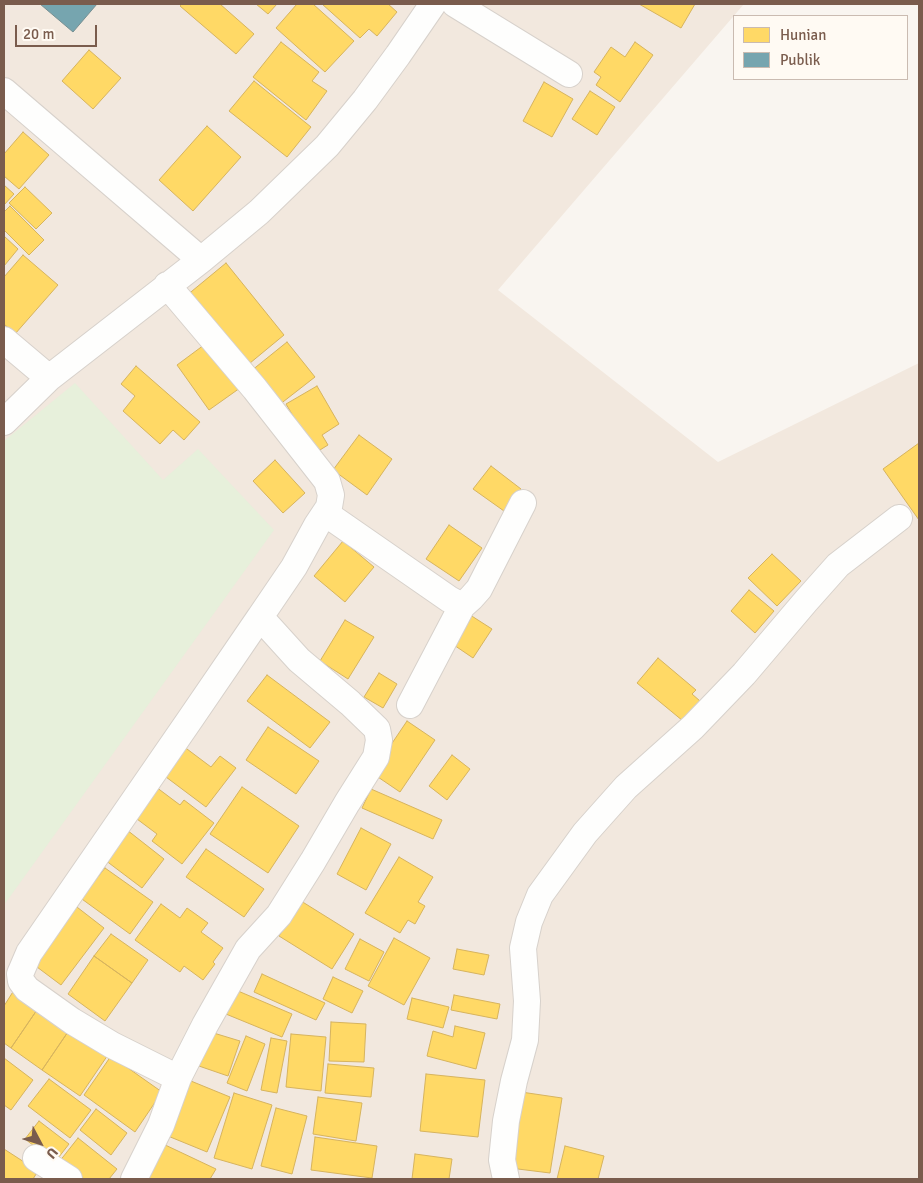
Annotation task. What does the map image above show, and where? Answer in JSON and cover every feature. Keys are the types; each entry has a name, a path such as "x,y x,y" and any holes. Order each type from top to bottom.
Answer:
{"street":[{"path":"4,422 49,378 201,260 259,212 327,146 365,100 433,4"},
{"path":"455,4 569,74"},
{"path":"4,91 201,260"},
{"path":"4,995 20,974 29,953 294,567 329,507 331,494 327,481 255,390 167,285"},
{"path":"4,340 49,378"},
{"path":"410,705 462,606 479,589 523,503"},
{"path":"325,513 449,599 462,606"},
{"path":"506,1179 502,1160 506,1121 525,1040 527,1001 523,948 529,922 540,895 585,833 620,794 693,727 744,674 838,565 900,518"},
{"path":"134,1179 161,1125 178,1078 205,1025 248,949 279,915 376,757 379,740 377,729 350,703 299,660 260,616"},
{"path":"20,974 21,981 27,989 72,1021 112,1045 178,1078"},
{"path":"36,1158 69,1179"}],"shaded area":[{"path":"4,4 744,4 498,290 718,462 919,363 919,1179 4,1179"}],"green space":[{"path":"75,383 163,480 198,449 274,530 4,905 4,441"}],"building: Hunian":[{"path":"182,4 220,4 254,34 236,54 180,6"},
{"path":"256,4 277,4 268,14"},
{"path":"297,4 313,4 354,41 325,72 276,28"},
{"path":"322,4 388,4 397,12 377,36 369,29 360,38"},
{"path":"639,4 695,4 681,28"},
{"path":"281,42 319,72 312,81 327,91 306,120 253,77"},
{"path":"635,42 653,55 620,102 596,85 601,77 594,72 611,47 625,57"},
{"path":"89,50 121,78 93,109 62,81"},
{"path":"254,81 311,127 287,157 229,111"},
{"path":"544,82 573,99 552,137 523,121"},
{"path":"590,91 615,107 597,135 572,119"},
{"path":"207,126 241,157 193,211 159,180"},
{"path":"23,132 49,155 19,189 4,176 4,154"},
{"path":"4,185 14,194 4,205"},
{"path":"25,187 52,213 36,229 9,203"},
{"path":"10,206 44,240 29,255 4,230 4,212"},
{"path":"4,236 18,249 4,266"},
{"path":"23,255 58,285 15,334 4,324 4,277"},
{"path":"226,263 284,335 244,368 186,296"},
{"path":"208,342 240,388 209,410 177,365"},
{"path":"287,342 315,377 279,405 251,371"},
{"path":"136,366 200,422 184,440 173,430 160,444 123,411 135,396 121,384"},
{"path":"317,386 339,424 322,435 328,445 315,453 286,404"},
{"path":"359,435 392,459 367,495 333,470"},
{"path":"919,443 919,520 883,469"},
{"path":"275,460 305,493 283,513 253,481"},
{"path":"491,466 521,489 504,511 473,489"},
{"path":"449,525 482,548 459,581 426,559"},
{"path":"343,541 374,567 345,602 314,576"},
{"path":"772,554 801,581 777,606 748,578"},
{"path":"749,590 774,611 755,633 731,611"},
{"path":"467,613 492,629 473,658 448,641"},
{"path":"345,620 374,637 348,679 320,661"},
{"path":"658,658 696,690 692,694 700,701 683,721 637,683"},
{"path":"379,673 397,684 383,708 364,697"},
{"path":"267,675 330,722 310,748 247,701"},
{"path":"407,721 435,740 400,792 372,773"},
{"path":"268,727 319,761 296,794 246,760"},
{"path":"179,743 211,767 220,756 236,768 206,807 158,771"},
{"path":"452,755 470,769 447,800 429,786"},
{"path":"156,787 180,805 184,800 214,823 182,864 152,841 157,834 133,816"},
{"path":"242,787 299,826 268,873 210,834"},
{"path":"371,789 442,820 433,839 362,808"},
{"path":"361,828 391,844 366,890 337,874"},
{"path":"127,830 164,859 142,888 105,860"},
{"path":"206,849 264,889 244,917 186,877"},
{"path":"399,857 433,877 418,902 425,906 415,924 408,920 400,933 365,913"},
{"path":"105,868 153,902 130,934 75,894 86,878 93,883"},
{"path":"301,901 354,934 332,969 279,936"},
{"path":"73,904 104,928 61,985 29,961"},
{"path":"161,904 180,918 187,908 208,923 201,932 223,948 213,962 215,964 203,980 184,966 180,972 135,940"},
{"path":"111,934 148,960 132,983 94,956"},
{"path":"394,938 430,958 404,1005 368,986"},
{"path":"360,939 384,952 369,981 345,969"},
{"path":"457,949 489,955 484,975 453,969"},
{"path":"94,956 132,983 105,1021 68,994"},
{"path":"262,974 325,1003 316,1020 254,992"},
{"path":"333,977 363,991 352,1013 323,999"},
{"path":"16,987 41,1004 11,1048 4,1043 4,1006"},
{"path":"231,988 292,1014 282,1037 221,1012"},
{"path":"454,995 500,1004 497,1019 451,1010"},
{"path":"412,998 449,1007 443,1028 407,1019"},
{"path":"41,1004 74,1023 42,1070 11,1048"},
{"path":"331,1022 366,1024 364,1062 329,1061"},
{"path":"74,1023 112,1049 80,1096 42,1070"},
{"path":"455,1026 485,1033 476,1069 427,1056 433,1031 453,1037"},
{"path":"207,1031 240,1041 228,1076 196,1065"},
{"path":"291,1034 326,1037 321,1091 286,1087"},
{"path":"246,1036 265,1044 247,1091 227,1083"},
{"path":"271,1038 287,1041 277,1093 261,1090"},
{"path":"111,1056 162,1092 135,1132 84,1095"},
{"path":"4,1058 33,1080 11,1110 4,1105"},
{"path":"328,1064 374,1068 371,1097 325,1093"},
{"path":"426,1074 485,1080 478,1137 420,1131"},
{"path":"49,1079 91,1110 70,1138 28,1106"},
{"path":"186,1079 230,1097 207,1152 163,1134"},
{"path":"521,1092 562,1098 550,1173 510,1168"},
{"path":"234,1093 272,1105 252,1169 214,1158"},
{"path":"318,1097 362,1103 356,1141 313,1134"},
{"path":"276,1108 307,1116 292,1174 261,1166"},
{"path":"96,1109 127,1133 111,1155 80,1130"},
{"path":"39,1121 69,1144 55,1162 25,1139"},
{"path":"315,1137 377,1146 372,1178 311,1170"},
{"path":"78,1138 117,1169 109,1179 81,1179 59,1162"},
{"path":"161,1143 216,1169 210,1179 146,1179"},
{"path":"565,1146 604,1156 598,1179 557,1179"},
{"path":"4,1149 38,1171 33,1179 4,1179"},
{"path":"415,1154 452,1159 449,1179 412,1179"}],"building: Publik":[{"path":"40,4 97,4 73,32"}]}
